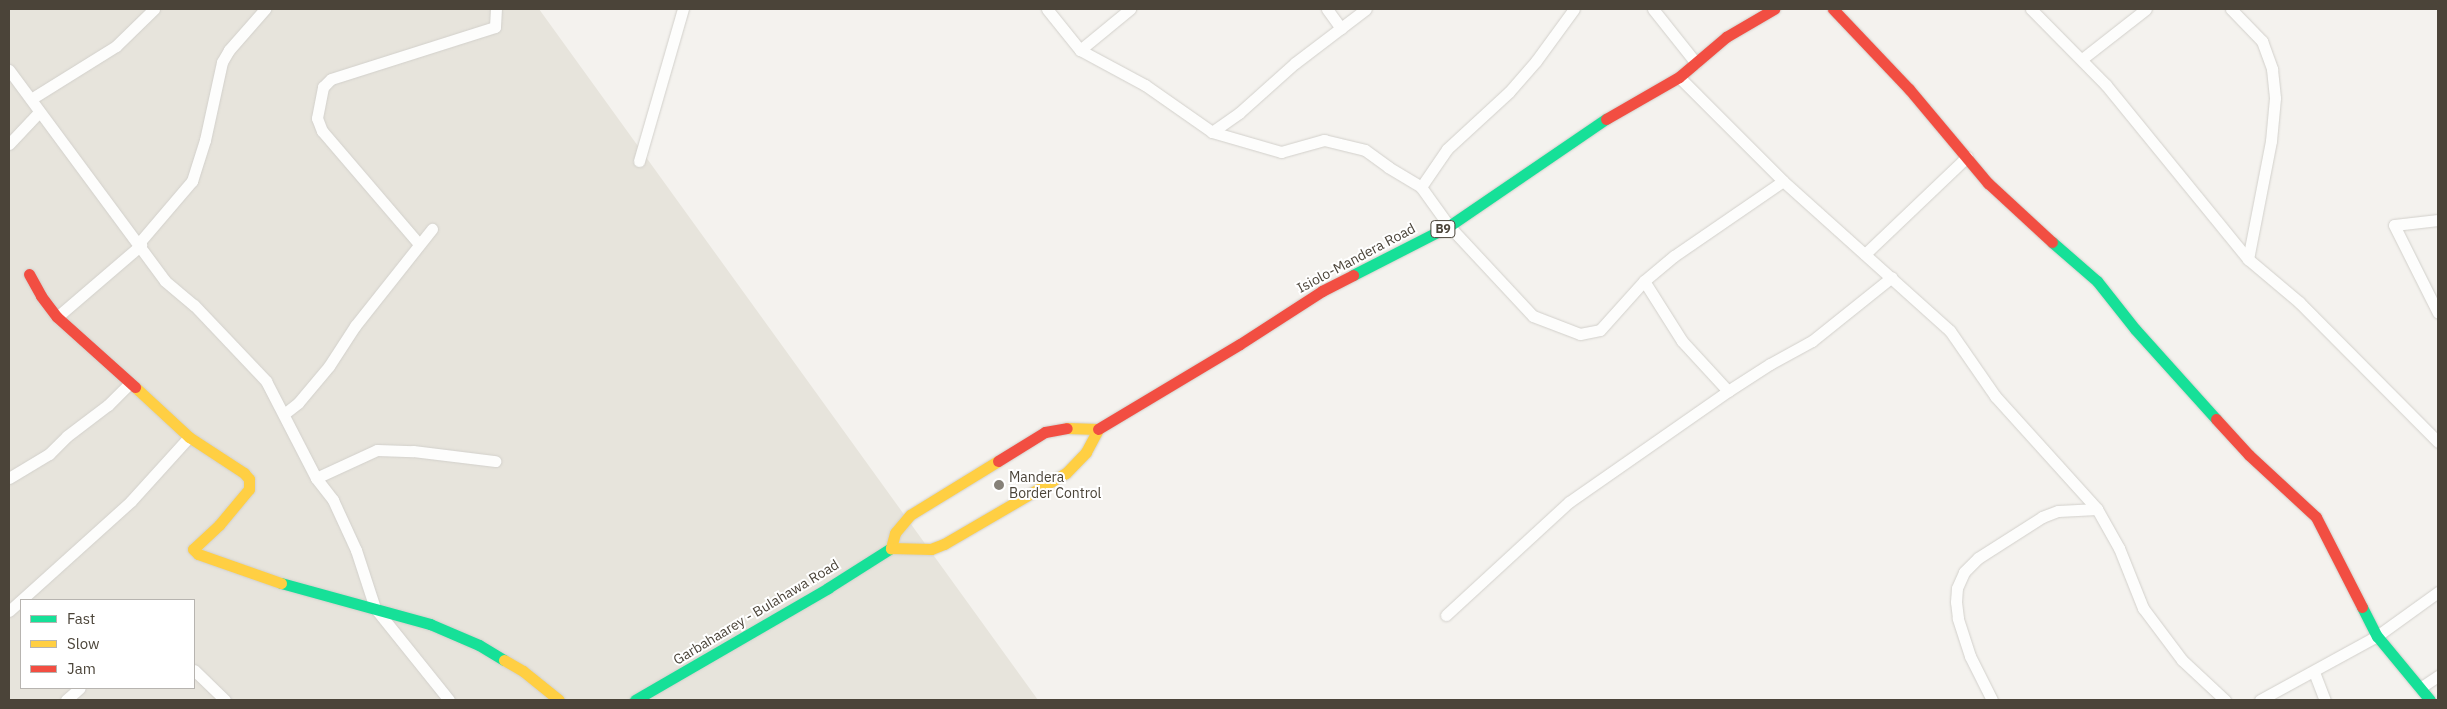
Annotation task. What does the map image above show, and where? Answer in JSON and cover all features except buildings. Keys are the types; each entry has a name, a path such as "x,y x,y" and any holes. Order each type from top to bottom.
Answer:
{"main road":[{"name":"Isiolo-Mandera Road","path":"1098,429 1240,344 1322,291 1449,226 1500,188 1636,100 1679,78 1726,37 1774,9"},
{"path":"1833,9 1909,90 1988,183 2031,224 2097,281 2135,329 2249,455 2316,517 2377,636 2430,700"},
{"path":"30,274 41,296 58,317 189,437 244,473 250,484 219,525 193,550 198,554 257,576 430,624 478,645 523,671 559,700"},
{"path":"1067,428 1098,429 1082,458 1058,478 937,546 916,550 891,548 895,533 910,515 1045,432 1067,428"},
{"name":"Garbahaarey - Bulahawa Road","path":"635,700 828,588 891,548"}],"street":[{"path":"31,99 116,46 154,9"},
{"path":"58,317 140,244 192,181 204,140 222,62 229,50 265,9"},
{"path":"419,244 322,131 317,118 323,87 330,79 495,27 496,9"},
{"path":"639,161 683,9"},
{"path":"1048,9 1080,50 1144,85 1212,132 1281,152 1324,140 1365,150 1388,167 1421,187 1449,226 1533,316 1580,334 1600,330 1644,281 1674,256 1783,181"},
{"path":"1080,50 1130,9"},
{"path":"1327,9 1341,28"},
{"path":"1212,132 1239,113 1295,63 1366,9"},
{"path":"1421,187 1447,149 1508,92 1536,61 1574,9"},
{"path":"1653,9 1696,64"},
{"path":"2032,9 2082,59 2248,259 2299,302 2438,442"},
{"path":"2082,59 2146,9"},
{"path":"2231,9 2262,41 2272,69 2275,98 2271,141 2248,259"},
{"path":"9,70 97,191 140,244 165,281 194,305 266,381 316,478 333,500 356,550 375,608 449,700"},
{"path":"1679,78 1783,181 1950,331 1995,396 2097,509 2119,548 2143,608 2182,660 2224,700"},
{"path":"9,144 39,112"},
{"path":"1865,254 1967,157"},
{"path":"2438,220 2394,225 2438,313"},
{"path":"284,414 298,403 329,366 355,326 432,229"},
{"path":"1446,616 1569,502 1728,391 1770,364 1812,341 1892,277"},
{"path":"1644,281 1682,341 1728,391"},
{"path":"9,478 49,454 67,436 108,405 130,383"},
{"path":"22,599 132,501 189,437"},
{"path":"316,478 377,450 413,451 495,461"},
{"path":"1992,700 1970,656 1958,618 1957,588 1964,572 1978,558 2042,517 2058,511 2097,509"},
{"path":"2260,700 2377,636 2438,592"},
{"path":"9,611 20,601"},
{"path":"195,671 225,700"},
{"path":"2314,672 2325,700"},
{"path":"2420,688 2438,676"},
{"path":"66,700 79,689"}],"shaded area":[{"path":"9,9 539,9 1038,700 9,700"}],"traffic: fast":[{"path":"1353,275 1449,226 1606,119"},
{"path":"2052,242 2097,281 2135,329 2216,419"},
{"path":"635,700 828,588 891,548"},
{"path":"281,583 430,624 479,645 504,660"},
{"path":"2362,607 2377,636 2430,700"}],"traffic: slow":[{"path":"135,387 189,437 244,473 249,479 249,489 219,525 193,549 198,554 281,583"},
{"path":"998,461 910,515 895,533 891,548 931,549 944,544 1066,473 1086,452 1098,429 1067,428"},
{"path":"504,660 523,671 559,700"}],"traffic: jam":[{"path":"1606,119 1679,77 1726,37 1774,9"},
{"path":"1833,9 1909,89 1988,183 2052,242"},
{"path":"29,274 41,296 57,317 135,387"},
{"path":"1098,429 1240,344 1322,291 1353,275"},
{"path":"2216,419 2249,455 2316,517 2362,607"},
{"path":"998,461 1045,432 1067,428"}],"place":[{"name":"Mandera Border Control","path":"999,485"}]}
